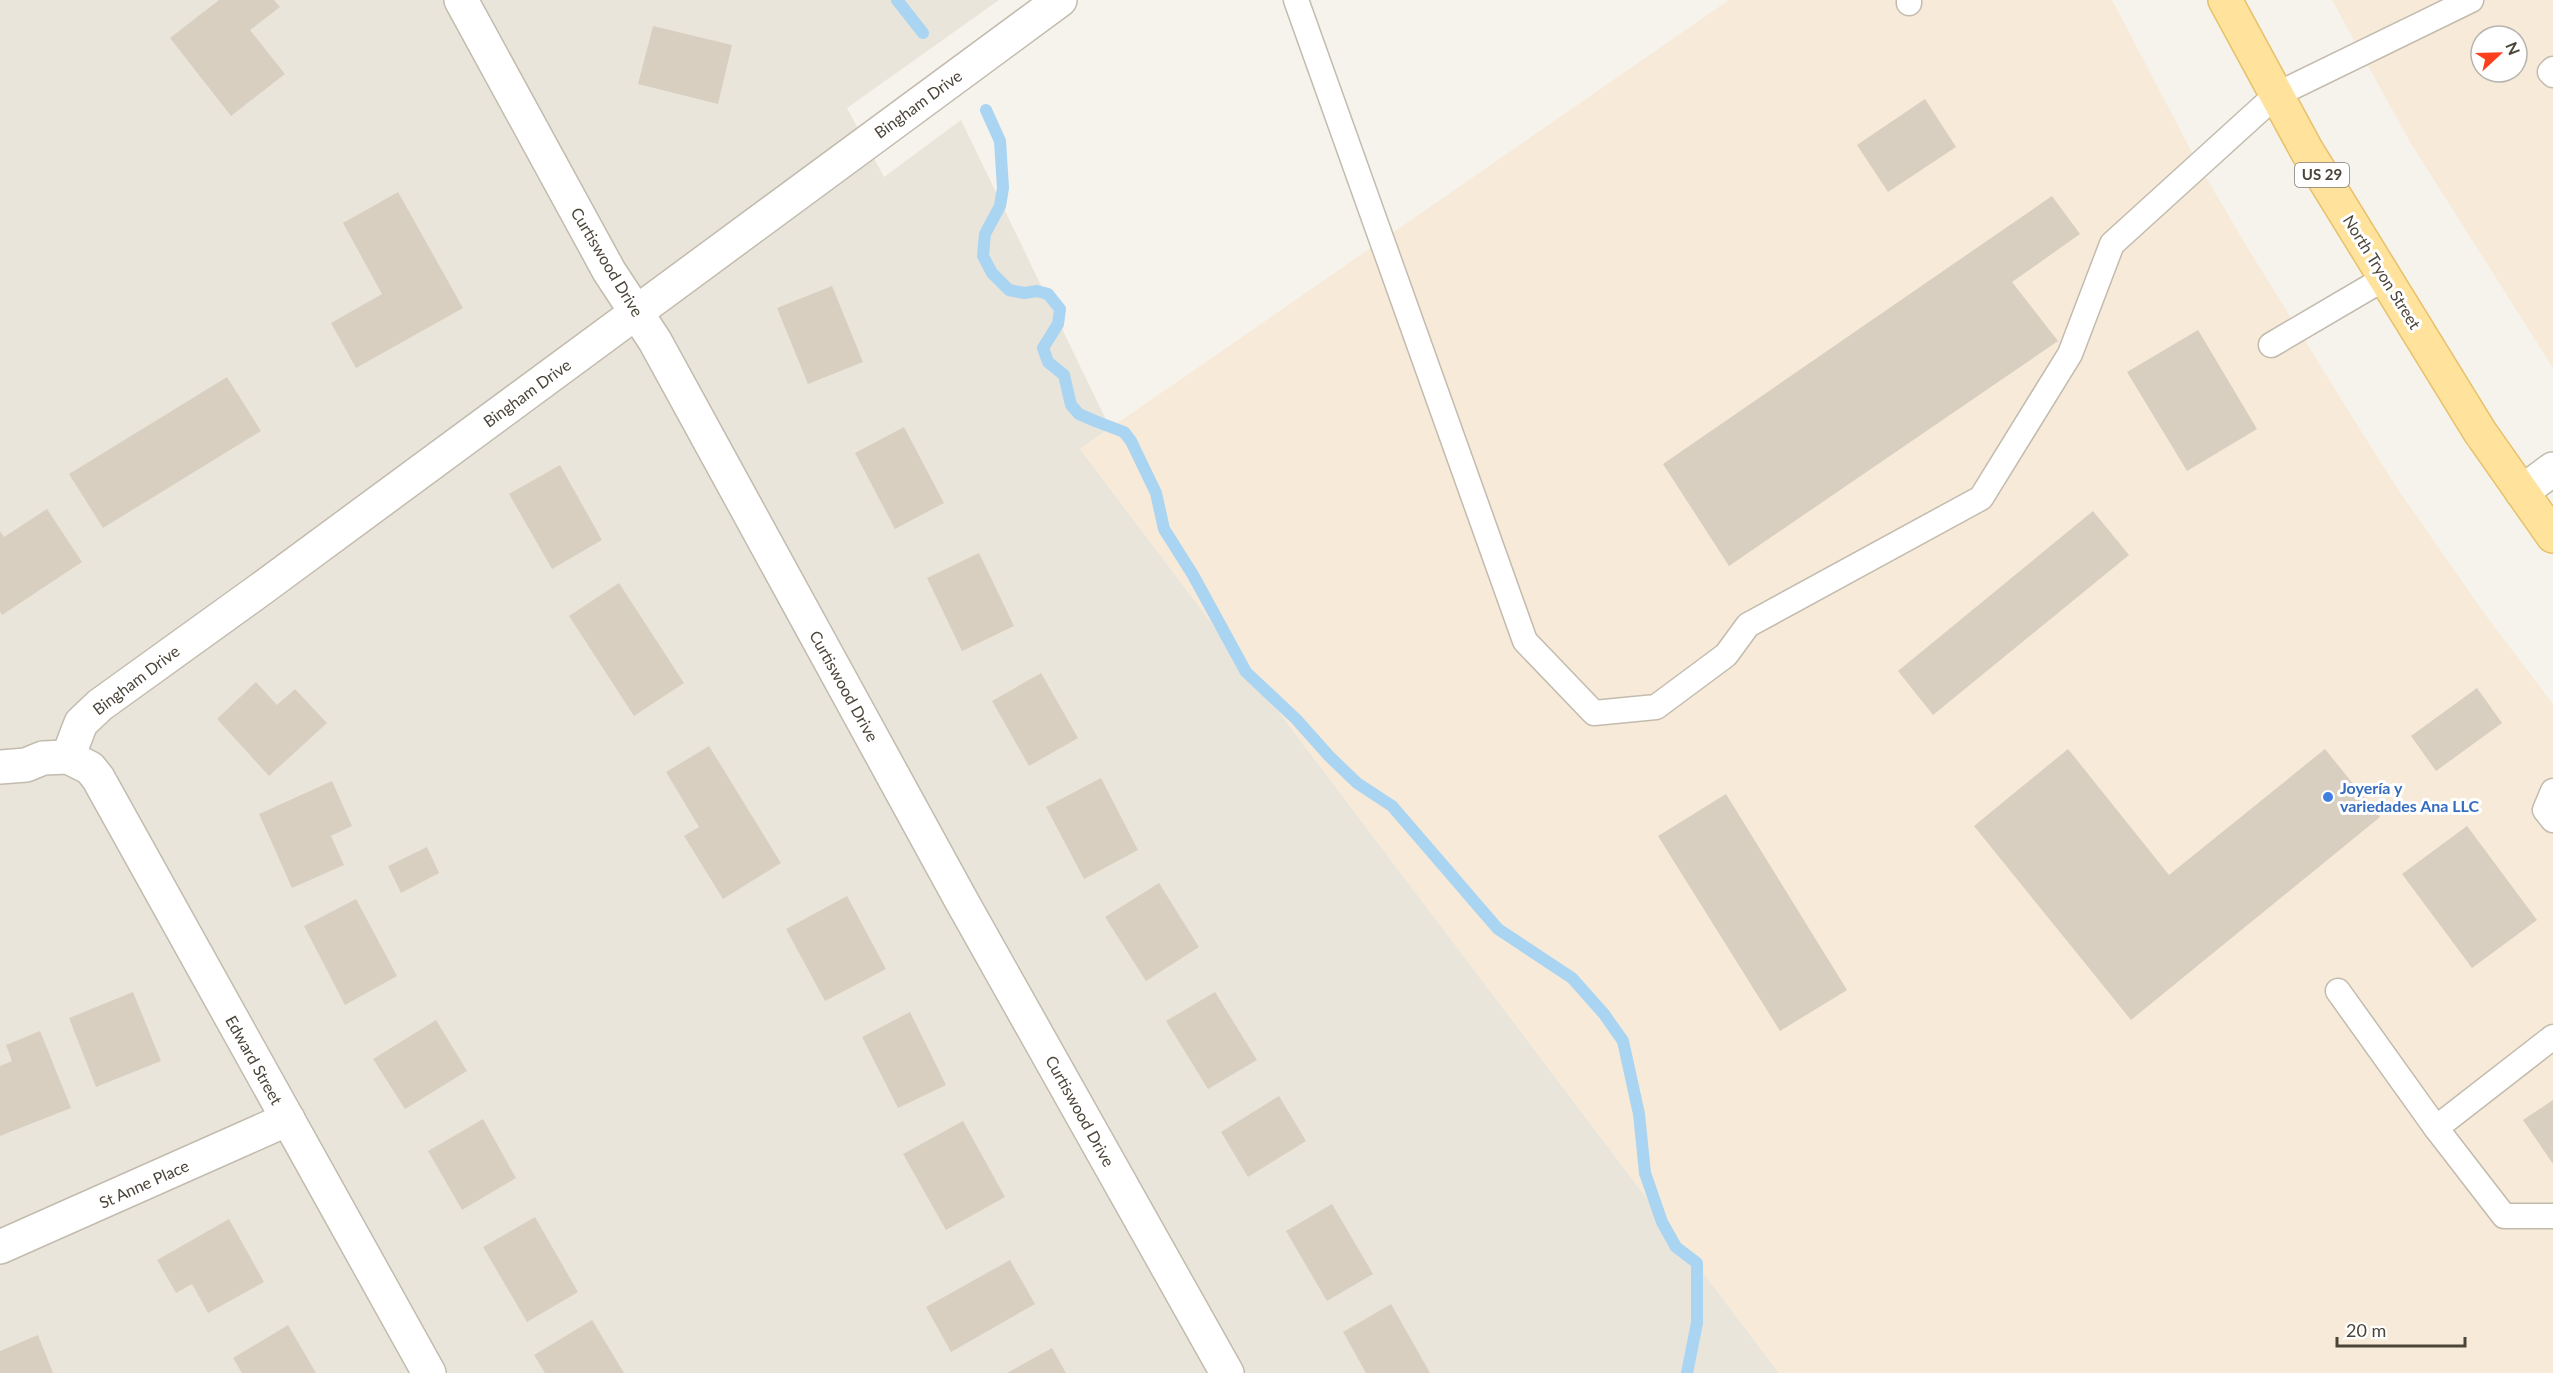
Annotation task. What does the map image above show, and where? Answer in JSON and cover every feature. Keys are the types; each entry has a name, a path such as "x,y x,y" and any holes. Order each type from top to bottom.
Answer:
{"main road":[{"name":"North Tryon Street","path":"2225,0 2307,151 2480,432 2553,536"}],"street":[{"name":"Curtiswood Drive","path":"461,0 609,271 655,341 954,888 1225,1372"},
{"name":"Bingham Drive","path":"68,757 81,723 100,705 261,589 1060,0"},
{"path":"2522,492 2553,469"},
{"path":"0,767 26,765 43,758 68,757"},
{"name":"Edward Street","path":"68,757 90,768 98,778 429,1373"},
{"name":"St Anne Place","path":"0,1246 288,1119"}],"lane":[{"path":"1296,0 1525,641 1594,713 1656,707 1726,655 1748,626 1982,498 2070,354 2112,244 2276,95 2471,0"},
{"path":"2553,69 2550,72 2553,75"},
{"path":"2271,345 2385,278"},
{"path":"2553,791 2545,810 2553,820"},
{"path":"2338,991 2436,1128 2504,1216 2553,1216"},
{"path":"2436,1128 2553,1036"}],"shaded area":[{"path":"0,0 999,0 847,108 884,177 961,120 1110,428 1080,449 1779,1373 0,1373"},
{"path":"1729,0 2112,0 2196,160 2356,423 2397,488 2484,613 2553,704 2553,1373 1779,1373 1080,449"},
{"path":"2332,0 2553,0 2553,368 2410,142"}],"building":[{"path":"219,0 274,0 280,7 250,30 285,74 231,116 170,38"},
{"path":"653,26 732,45 718,104 638,84"},
{"path":"1925,99 1956,147 1888,192 1857,145"},
{"path":"398,192 463,308 356,368 331,323 382,294 343,223"},
{"path":"2052,196 2080,234 2012,282 2058,341 1729,566 1663,464"},
{"path":"832,286 863,362 808,384 777,308"},
{"path":"2198,330 2257,429 2187,471 2127,372"},
{"path":"227,377 261,431 103,528 69,474"},
{"path":"904,427 944,503 895,529 855,453"},
{"path":"560,465 602,540 552,569 509,494"},
{"path":"47,509 82,562 2,615 0,611 0,531 4,537"},
{"path":"2093,511 2129,555 1933,715 1898,671"},
{"path":"979,553 1014,626 962,651 927,578"},
{"path":"619,583 684,683 634,716 569,616"},
{"path":"1041,673 1078,738 1029,766 992,701"},
{"path":"256,682 277,705 295,689 327,723 269,776 217,719"},
{"path":"2477,688 2502,723 2436,771 2411,736"},
{"path":"709,746 781,863 723,899 684,836 699,827 666,772"},
{"path":"2068,749 2169,875 2325,749 2380,817 2131,1020 1974,826"},
{"path":"1101,778 1138,850 1084,879 1046,807"},
{"path":"332,781 352,826 331,836 344,865 292,888 259,814"},
{"path":"1726,794 1847,990 1780,1031 1658,836"},
{"path":"2467,826 2537,920 2472,968 2402,874"},
{"path":"427,847 439,873 401,893 388,866"},
{"path":"1159,883 1199,947 1146,981 1105,917"},
{"path":"847,896 886,969 825,1001 786,929"},
{"path":"356,899 397,976 345,1005 304,926"},
{"path":"133,992 161,1061 96,1087 69,1018"},
{"path":"1215,992 1257,1060 1208,1089 1166,1021"},
{"path":"910,1012 946,1085 898,1108 862,1037"},
{"path":"436,1020 467,1071 405,1109 373,1059"},
{"path":"40,1031 71,1108 0,1136 0,1066 12,1061 6,1045"},
{"path":"1279,1096 1306,1141 1248,1177 1221,1132"},
{"path":"2553,1100 2553,1164 2523,1120"},
{"path":"483,1119 516,1178 462,1210 428,1151"},
{"path":"963,1121 1005,1197 946,1230 903,1154"},
{"path":"1332,1204 1373,1274 1327,1301 1286,1231"},
{"path":"535,1217 578,1292 527,1322 483,1247"},
{"path":"229,1219 264,1282 208,1313 192,1284 176,1293 157,1260"},
{"path":"1010,1260 1035,1304 951,1352 926,1307"},
{"path":"1391,1304 1430,1373 1366,1373 1343,1332"},
{"path":"592,1320 624,1373 545,1373 534,1355"},
{"path":"288,1325 316,1373 242,1373 233,1358"},
{"path":"38,1335 53,1373 0,1373 0,1351"},
{"path":"1052,1348 1066,1373 1007,1373"}],"waterway":[{"path":"897,0 923,33"},
{"path":"986,110 1000,141 1003,188 1000,206 985,234 983,256 992,273 1009,290 1024,293 1037,291 1048,294 1060,309 1058,324 1043,348 1048,362 1064,375 1071,405 1079,414 1124,432 1131,441 1156,493 1164,529 1193,575 1246,672 1296,719 1357,783 1392,806 1498,929 1572,978 1604,1014 1623,1041 1639,1114 1645,1173 1662,1222 1676,1247 1697,1263 1697,1323 1687,1373"}],"place":[{"name":"Joyería y variedades Ana LLC","path":"2328,797"}]}
